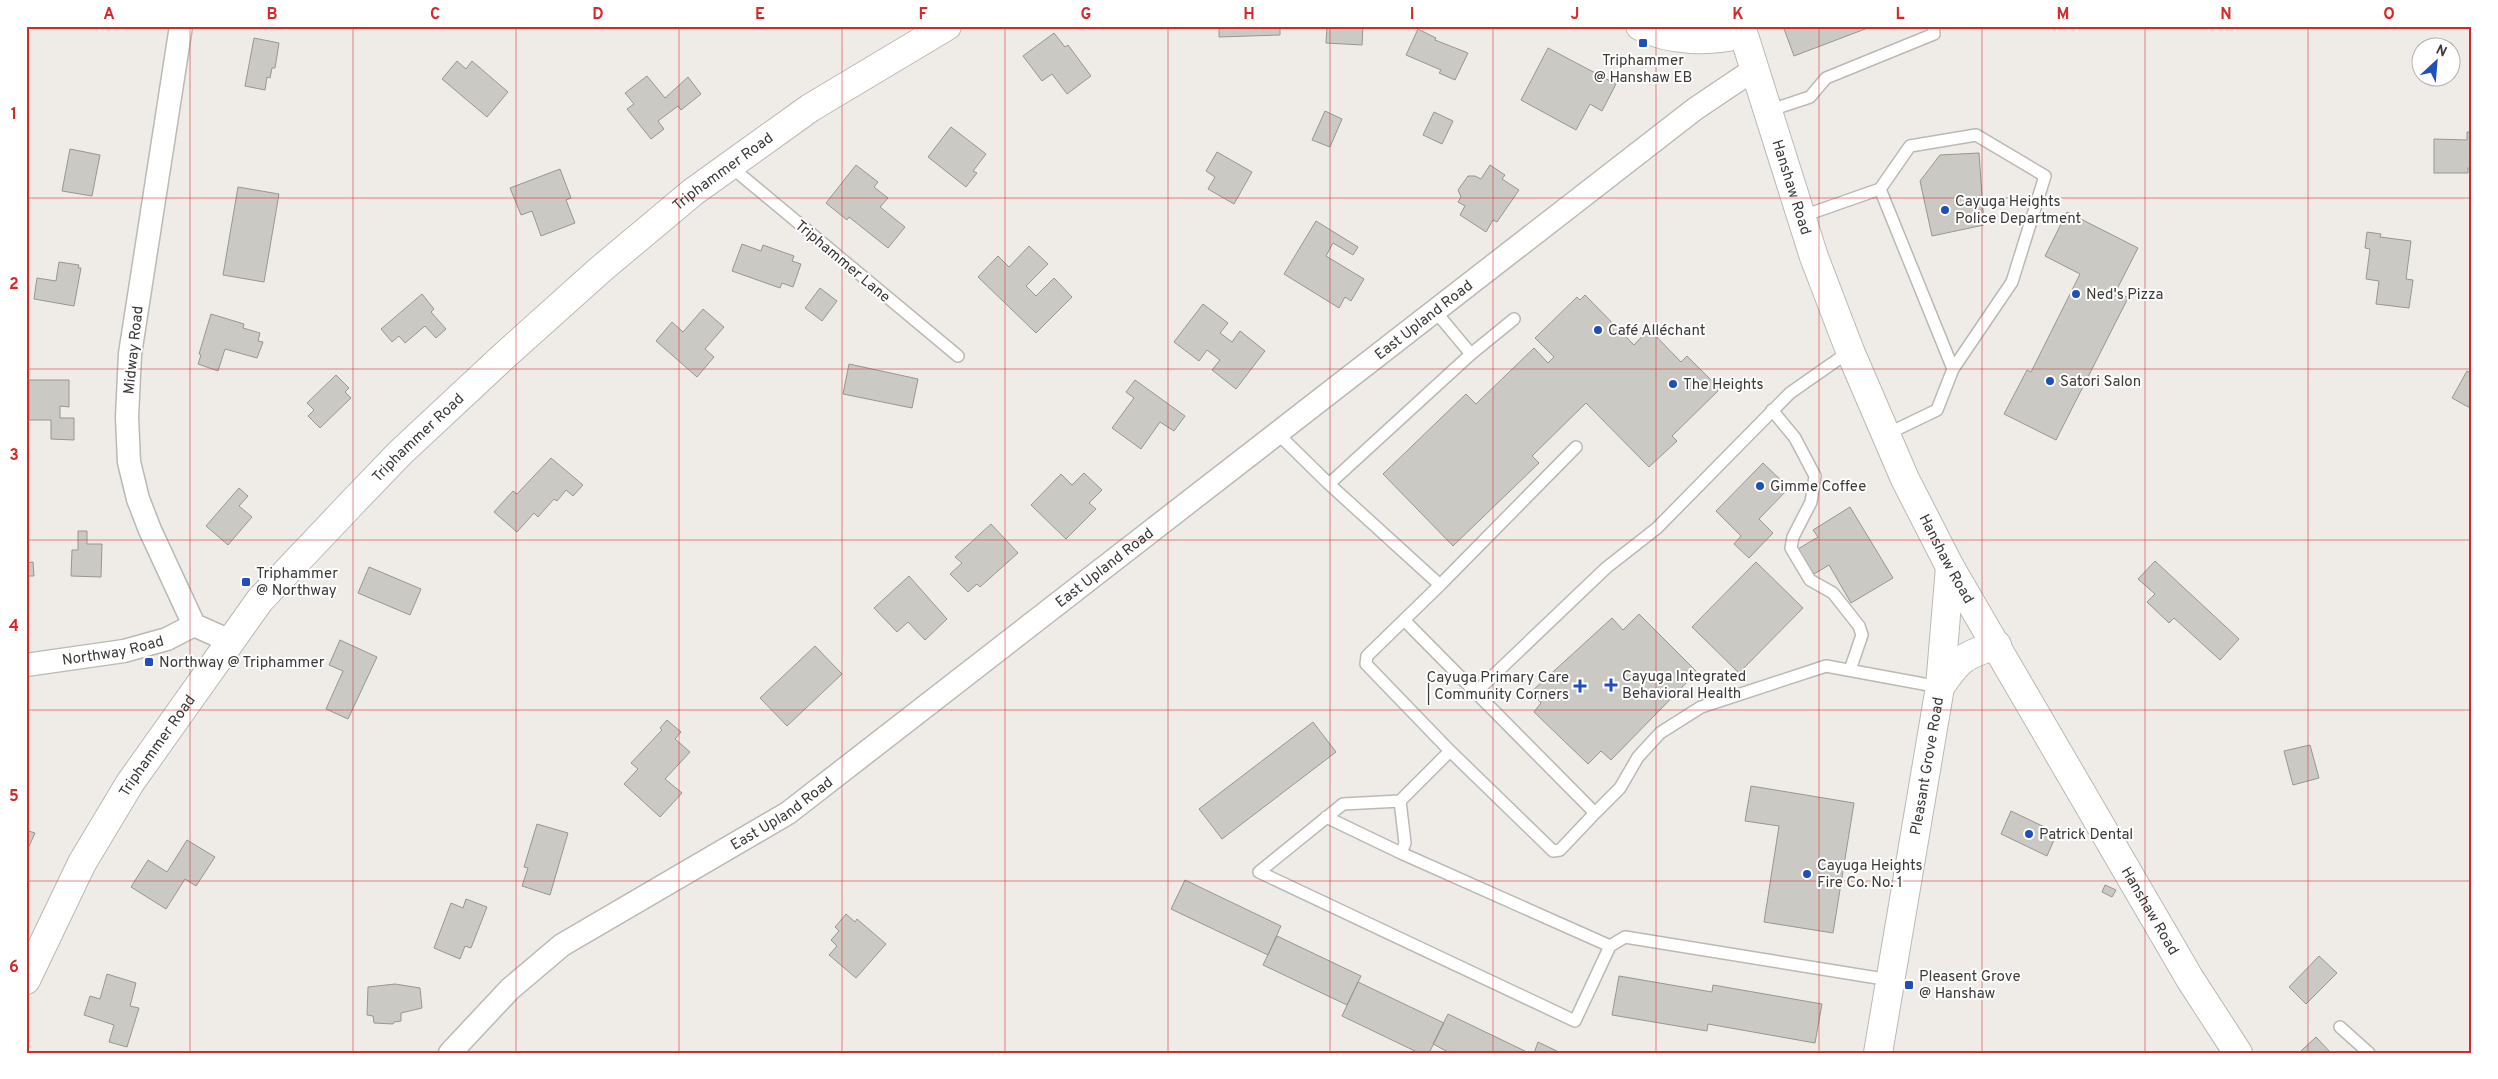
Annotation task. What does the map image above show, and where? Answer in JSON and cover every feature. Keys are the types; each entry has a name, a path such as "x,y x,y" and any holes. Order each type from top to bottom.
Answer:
{"street":[{"name":"Midway Road","path":"181,26 130,354 127,425 129,462 138,499 150,530 194,625"},
{"name":"Triphammer Road","path":"26,980 82,863 125,791 230,641 260,600 400,453 601,269 729,165 810,108 947,26"},
{"path":"1640,26 1651,31 1695,39 1725,38 1742,30"},
{"name":"Hanshaw Road","path":"1742,30 1753,70 1803,216 1814,257 1850,351 1905,479 1950,567 2190,979 2238,1053"},
{"name":"East Upland Road","path":"450,1053 510,989 562,945 788,813 1695,109 1753,70"},
{"name":"Pleasant Grove Road","path":"1878,1053 1940,687 1950,567"},
{"path":"194,625 230,641"},
{"name":"Northway Road","path":"26,664 124,650 167,639 194,625"},
{"name":"Pleasant Grove Road","path":"1940,687 1956,664 1966,656 1997,645"}],"lane":[{"path":"1767,112 1810,98 1826,78 1934,34 1933,26"},
{"path":"1803,216 1880,189 1910,146 1976,135 2045,176 2012,282 1953,369 1937,410 1885,435"},
{"name":"Triphammer Lane","path":"729,165 958,356"},
{"path":"1880,189 1953,369"},
{"path":"1435,311 1471,354"},
{"path":"1329,484 1471,354 1514,319"},
{"path":"1476,692 1606,568 1657,528 1772,410 1790,394 1850,351"},
{"path":"1772,410 1795,438 1815,476 1811,502 1793,537 1791,548 1810,580 1833,593 1860,626 1862,635 1850,670"},
{"path":"1278,434 1329,484 1440,585"},
{"path":"1576,447 1367,656 1366,664 1450,751 1553,852 1560,850 1620,788 1638,757 1660,733 1701,707 1826,666 1940,687"},
{"path":"1404,620 1595,814"},
{"path":"1450,751 1400,801 1344,804 1326,816 1259,872 1574,1021 1610,946 1625,937 1890,980"},
{"path":"1400,801 1405,843 1401,853"},
{"path":"1326,816 1401,853 1610,946"},
{"path":"2340,1027 2369,1053"}],"building":[{"path":"1219,26 1280,26 1280,35 1219,37"},
{"path":"1327,26 1363,26 1362,45 1326,43"},
{"path":"1783,26 1873,26 1794,56"},
{"path":"1418,29 1436,38 1435,40 1468,53 1455,80 1439,73 1441,70 1406,55"},
{"path":"1054,33 1065,47 1068,45 1091,76 1067,94 1052,74 1042,81 1023,56"},
{"path":"254,38 279,43 275,68 272,68 270,78 267,77 265,90 245,86"},
{"path":"1548,48 1616,84 1602,111 1590,104 1576,130 1521,100"},
{"path":"457,61 466,69 472,61 508,92 487,117 442,79"},
{"path":"647,76 665,98 688,77 701,94 681,110 678,106 658,121 664,129 651,139 627,109 634,104 625,93"},
{"path":"1325,111 1342,119 1330,147 1312,140"},
{"path":"1434,112 1453,121 1442,144 1423,135"},
{"path":"951,127 986,154 973,171 977,173 966,187 928,157"},
{"path":"2467,132 2472,132 2472,168 2468,168 2468,173 2434,173 2434,139 2467,140"},
{"path":"70,149 100,155 92,196 62,191"},
{"path":"1217,152 1252,172 1234,204 1208,189 1215,177 1206,171"},
{"path":"1979,153 1984,225 1932,236 1920,181 1940,155"},
{"path":"856,165 878,182 874,187 888,198 880,207 905,227 888,248 849,217 847,220 826,203"},
{"path":"1490,165 1505,175 1502,179 1519,190 1497,222 1493,220 1486,232 1460,215 1465,206 1458,202 1461,197 1458,190 1468,176 1475,176 1481,179"},
{"path":"560,169 571,198 566,200 575,223 541,236 532,211 521,215 510,188"},
{"path":"238,187 279,194 264,282 223,275"},
{"path":"2067,212 2138,248 2116,291 2128,298 2056,440 2004,414 2027,370 2031,372 2080,274 2045,256"},
{"path":"1316,221 1358,247 1353,255 1333,243 1326,256 1364,279 1351,301 1345,297 1339,308 1284,274"},
{"path":"2367,232 2381,234 2380,237 2411,241 2406,279 2413,280 2409,308 2376,304 2379,281 2366,279 2370,249 2365,248"},
{"path":"742,244 761,251 763,245 794,256 792,261 801,264 793,287 782,283 780,288 732,271"},
{"path":"1029,246 1048,264 1026,286 1036,296 1054,278 1072,297 1036,333 978,277 998,256 1009,267"},
{"path":"59,262 79,265 78,268 81,268 74,306 34,299 37,278 56,281"},
{"path":"820,288 837,301 822,321 805,308"},
{"path":"422,294 434,309 431,312 446,329 436,338 425,326 405,343 399,336 392,342 381,329"},
{"path":"1585,295 1634,345 1649,329 1681,362 1687,356 1720,389 1672,436 1677,441 1649,467 1586,403 1532,456 1539,463 1453,546 1383,474 1466,394 1476,404 1534,348 1548,363 1554,357 1535,338 1577,297 1580,300"},
{"path":"1203,304 1228,323 1220,333 1232,342 1240,331 1265,351 1236,389 1212,370 1220,360 1207,350 1199,361 1174,342"},
{"path":"703,309 724,327 705,349 714,357 697,377 656,341 672,322 683,332"},
{"path":"211,314 244,324 243,328 260,333 258,341 263,342 257,358 225,349 218,371 198,364 201,355 199,354"},
{"path":"849,364 918,379 912,408 843,394"},
{"path":"2467,371 2472,374 2472,409 2452,398"},
{"path":"336,375 349,388 345,392 351,398 320,428 308,416 314,410 307,403"},
{"path":"29,380 69,380 69,407 60,406 60,418 74,418 74,440 51,439 51,420 29,420"},
{"path":"1135,380 1185,416 1174,431 1160,422 1141,449 1112,428 1134,398 1126,392"},
{"path":"551,458 583,485 573,496 566,490 557,501 554,499 538,517 534,513 517,532 494,512 513,491 517,494"},
{"path":"1763,463 1789,488 1759,519 1773,533 1749,558 1734,544 1741,536 1716,511"},
{"path":"1084,473 1102,490 1089,503 1096,509 1066,539 1031,505 1061,474 1072,485"},
{"path":"239,488 248,496 239,506 252,517 228,545 206,526"},
{"path":"1850,507 1893,578 1851,603 1829,565 1814,574 1798,549 1818,537 1813,530"},
{"path":"991,524 1018,553 980,587 977,584 968,592 950,574 962,563 955,557"},
{"path":"78,531 87,531 87,544 102,544 101,577 71,576 72,550 78,550"},
{"path":"2155,561 2239,639 2220,660 2174,618 2169,623 2147,602 2155,594 2138,579"},
{"path":"33,562 34,576 26,576 26,563"},
{"path":"1756,562 1803,608 1739,673 1692,627"},
{"path":"369,567 421,589 410,615 358,593"},
{"path":"909,576 947,619 925,640 908,622 897,632 874,608"},
{"path":"1639,614 1697,672 1611,760 1601,751 1588,764 1534,712 1541,703 1531,692 1612,618 1623,630"},
{"path":"340,640 377,657 348,719 326,709 343,671 329,665"},
{"path":"815,646 842,674 787,726 760,698"},
{"path":"667,720 681,732 675,739 690,752 665,779 682,793 660,817 624,784 638,769 631,763 662,730 660,728"},
{"path":"1313,722 1336,752 1222,839 1199,809"},
{"path":"2310,745 2319,778 2293,785 2284,751"},
{"name":"Cayuga Heights Fire Co. No. 1","path":"1751,786 1854,803 1833,933 1764,922 1779,826 1745,821"},
{"name":"Patrick Dental","path":"2011,811 2057,833 2047,856 2001,834"},
{"path":"537,824 568,833 550,895 522,886 528,868 524,867"},
{"path":"26,830 35,833 26,853"},
{"path":"187,840 215,857 196,886 185,879 166,909 131,887 148,860 167,872"},
{"path":"1185,880 1281,926 1268,955 1171,909"},
{"path":"2105,885 2116,890 2112,897 2102,892"},
{"path":"466,899 487,907 471,948 465,946 460,959 434,948 451,903 463,908"},
{"path":"846,914 855,922 857,919 886,944 856,978 829,955 837,946 831,940 839,931 835,927"},
{"path":"1277,936 1361,976 1347,1005 1263,965"},
{"path":"2319,956 2337,973 2306,1004 2289,987"},
{"path":"107,974 136,983 130,1006 139,1008 127,1047 109,1042 114,1025 84,1015 90,996 100,999"},
{"path":"1619,976 1712,992 1713,985 1822,1004 1815,1043 1708,1024 1707,1031 1612,1015"},
{"path":"1358,982 1444,1023 1429,1053 1419,1053 1342,1016"},
{"path":"395,984 420,988 422,1008 401,1013 401,1021 394,1022 393,1024 374,1023 373,1016 367,1015 368,987"},
{"path":"1448,1014 1529,1053 1450,1053 1433,1044"},
{"path":"2316,1037 2330,1053 2303,1053 2301,1051"},
{"path":"1538,1042 1561,1053 1534,1053"}],"place":[{"name":"Triphammer @ Hanshaw EB","path":"1643,43"},
{"name":"Cayuga Heights Police Department","path":"1945,210"},
{"name":"Ned's Pizza","path":"2076,294"},
{"name":"Café Alléchant","path":"1598,330"},
{"name":"Satori Salon","path":"2050,381"},
{"name":"The Heights","path":"1673,384"},
{"name":"Gimme Coffee","path":"1760,486"},
{"name":"Triphammer @ Northway","path":"246,582"},
{"name":"Northway @ Triphammer","path":"149,662"},
{"name":"Cayuga Integrated Behavioral Health","path":"1611,685"},
{"name":"Cayuga Primary Care | Community Corners","path":"1580,686"},
{"name":"Patrick Dental","path":"2029,834"},
{"name":"Cayuga Heights Fire Co. No. 1","path":"1807,874"},
{"name":"Pleasent Grove @ Hanshaw","path":"1909,985"}]}
